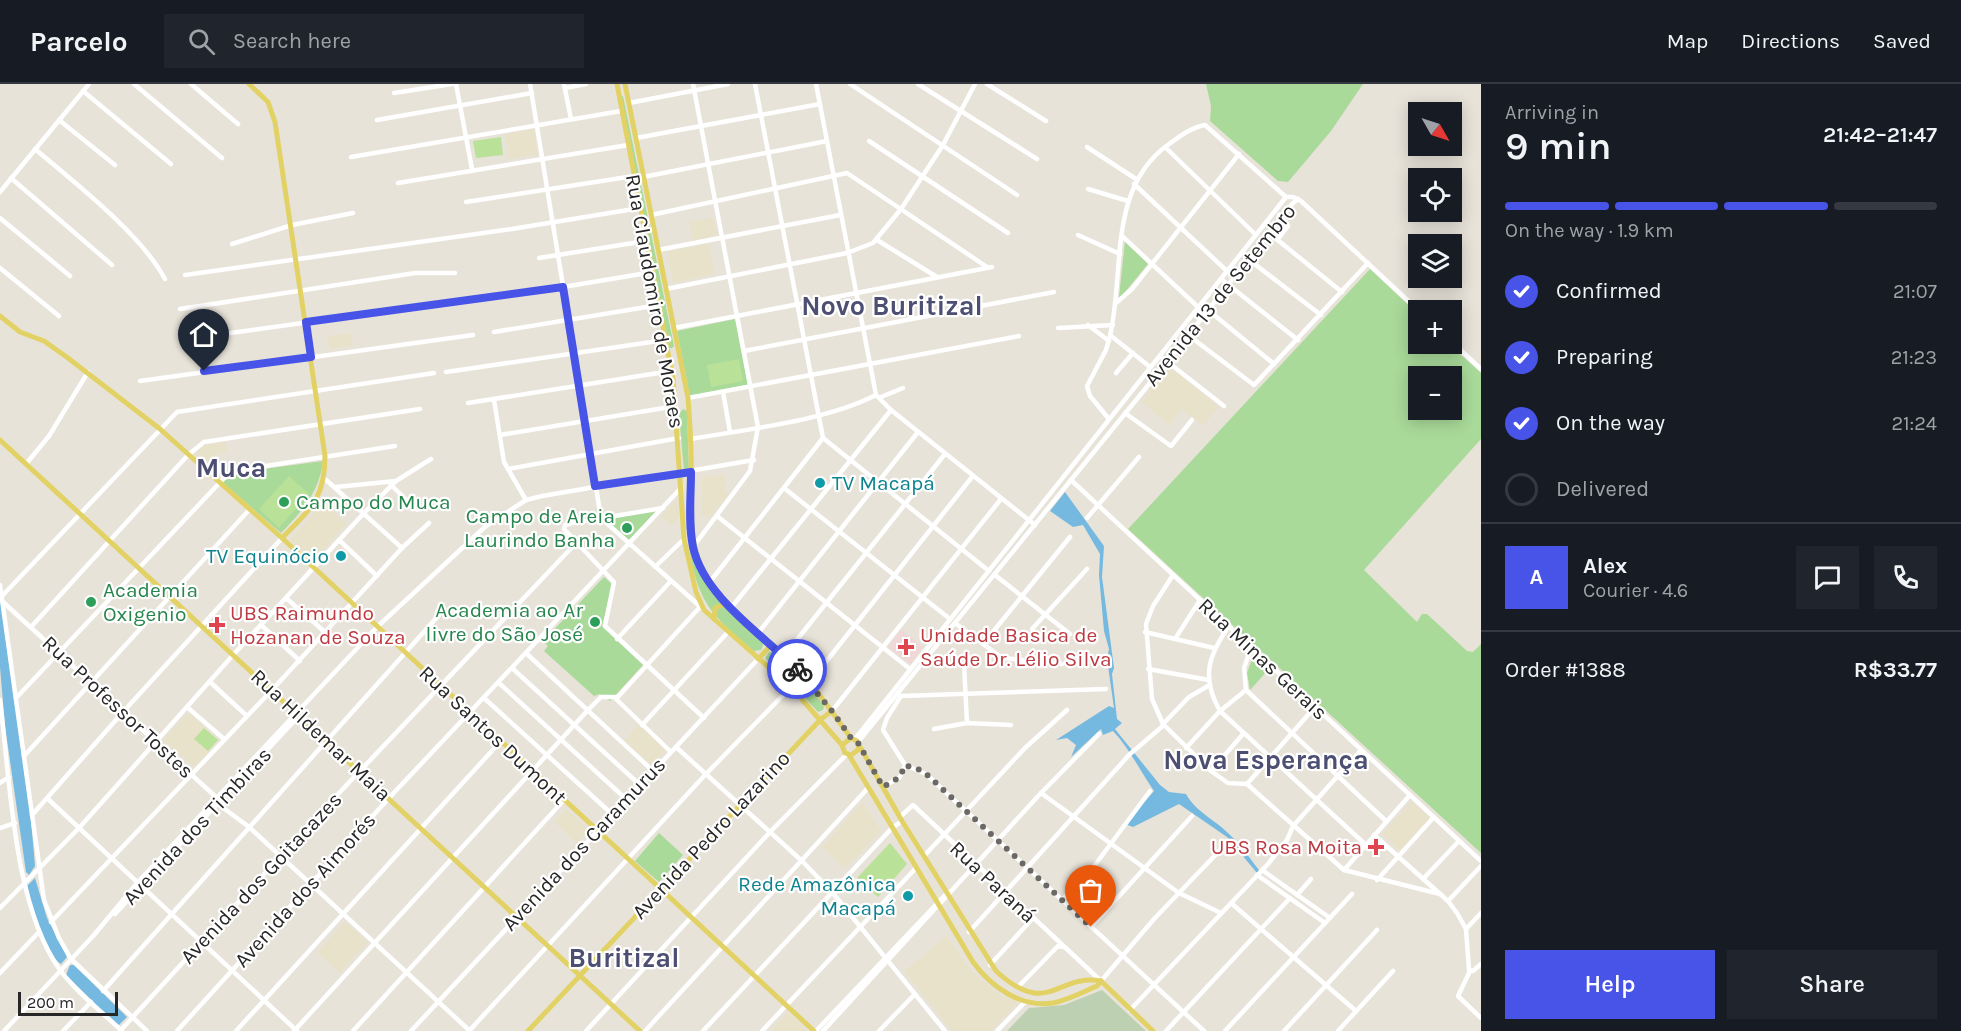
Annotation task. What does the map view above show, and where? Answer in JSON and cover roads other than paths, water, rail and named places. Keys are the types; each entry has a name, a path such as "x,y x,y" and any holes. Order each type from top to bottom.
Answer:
{"main road":[{"path":"249,84 271,107 275,122 325,456 325,479 314,503 282,538"},
{"path":"617,85 625,84"},
{"name":"Rua Claudomiro de Moraes","path":"625,84 688,398 692,439 693,547 709,583 810,682 856,741 990,965 1005,980 1032,993"},
{"name":"Rua Claudomiro de Moraes","path":"617,85 670,364 679,438 684,538 692,579 702,609 792,687 821,719 848,755"},
{"name":"Rua Santos Dumont","path":"0,316 20,332 44,341 88,372 160,429 282,538 563,801 815,1031"},
{"path":"668,352 678,349"},
{"path":"670,364 681,362"},
{"name":"Rua Hildemar Maia","path":"0,440 642,1031"},
{"path":"714,619 716,608 729,605"},
{"path":"758,659 772,644"},
{"name":"Avenida Pedro Lazarino","path":"528,1031 740,803 821,719 832,711"},
{"path":"842,745 856,741 858,752 848,755 985,978 1003,991 1026,1001 1054,1002 1097,986 1101,981 1091,979 1049,993 1032,993 1026,1001"},
{"name":"Rua Paraná","path":"1101,981 1153,1031"}],"street":[{"path":"0,192 89,84"},
{"path":"134,84 222,158"},
{"path":"192,84 238,124"},
{"path":"394,93 454,84 472,169"},
{"path":"530,84 601,518 702,609 616,698"},
{"path":"571,119 565,86 586,84"},
{"path":"629,102 694,87 728,84"},
{"path":"755,84 783,226 795,303 823,438 989,571"},
{"path":"816,84 847,253 878,396 891,410 972,477 1035,525"},
{"path":"850,84 1017,195"},
{"path":"918,84 1037,159"},
{"path":"666,289 847,253 864,248 878,240 943,145 975,84"},
{"path":"987,84 1046,121"},
{"path":"693,547 750,471 754,460 758,427 694,87"},
{"path":"83,91 171,164"},
{"path":"377,120 532,93"},
{"path":"636,138 820,104"},
{"path":"351,157 621,111"},
{"path":"59,120 114,165"},
{"path":"1109,419 1087,389 1109,341 1116,303 1122,236 1128,201 1135,182 1147,163 1165,147 1202,125 1220,136 1292,204"},
{"path":"644,177 827,141"},
{"path":"869,141 1008,233"},
{"path":"398,183 628,145"},
{"path":"1087,147 1135,182 1227,271"},
{"path":"1165,147 1256,235"},
{"path":"35,149 127,233 159,267 165,279"},
{"path":"1116,303 1128,294 1239,154"},
{"path":"651,215 847,173 990,267 856,291 674,328"},
{"path":"466,202 634,176"},
{"path":"11,178 112,266"},
{"path":"1088,189 1128,201"},
{"name":"Avenida 13 de Setembro","path":"856,741 910,669 1256,235 1287,197 1298,199"},
{"path":"1298,199 1408,301"},
{"name":"Avenida 13 de Setembro","path":"856,741 900,694 1281,217 1298,199"},
{"path":"185,275 640,208"},
{"path":"1275,212 1288,226 1278,239"},
{"path":"232,244 292,225 353,213"},
{"path":"658,250 840,215"},
{"path":"0,218 70,276"},
{"path":"1269,233 1342,292"},
{"path":"1078,235 1120,254"},
{"path":"1122,236 1198,307"},
{"path":"878,240 938,277"},
{"path":"539,258 646,241"},
{"path":"1248,259 1321,315"},
{"path":"1188,335 1251,385 1256,385 1368,263"},
{"path":"0,268 59,316"},
{"path":"187,339 563,287 652,272"},
{"path":"180,309 415,273 455,273"},
{"path":"1221,279 1298,340"},
{"path":"744,351 1054,292"},
{"path":"494,332 659,305"},
{"path":"1208,310 1274,364"},
{"path":"1088,325 1109,341"},
{"path":"1058,328 1113,325"},
{"path":"140,381 473,335"},
{"path":"1110,335 1150,367"},
{"path":"688,398 870,366 1019,336"},
{"path":"446,372 665,340"},
{"path":"1462,351 1481,369"},
{"path":"1116,373 1133,353"},
{"path":"1160,356 1224,406"},
{"path":"468,403 671,371"},
{"path":"26,464 49,436 88,372"},
{"path":"3,599 172,415 187,409 434,374"},
{"path":"692,439 855,406 903,388"},
{"path":"723,392 730,432"},
{"path":"494,400 508,469 526,500 595,486 754,460"},
{"path":"500,435 676,406"},
{"path":"31,627 188,455 208,441 420,409"},
{"path":"729,605 771,559 891,410"},
{"path":"1125,413 1171,446 1192,420"},
{"path":"1102,428 1107,427 1110,432"},
{"path":"759,632 918,432"},
{"path":"508,469 679,438"},
{"path":"709,583 823,438"},
{"path":"15,698 219,483 239,470 395,446"},
{"path":"784,656 945,454"},
{"path":"1087,518 1139,457"},
{"path":"0,908 24,881 79,828 234,654 364,513 393,483 431,459"},
{"path":"810,682 972,477"},
{"path":"325,479 402,548"},
{"name":"Rua Minas Gerais","path":"1071,480 1434,817 1481,864"},
{"path":"335,487 393,483"},
{"path":"393,483 417,510"},
{"name":"Avenida dos Aimorés","path":"177,1031 389,798 682,488"},
{"path":"784,488 950,619"},
{"path":"832,711 1001,499"},
{"name":"Avenida dos Timbiras","path":"4,1031 141,888 377,627 486,526 526,500"},
{"path":"663,508 572,523 565,525 564,529 604,570 615,587 604,626 704,718"},
{"path":"24,757 249,510"},
{"path":"717,516 910,669"},
{"path":"51,922 300,661 402,548 429,523"},
{"path":"983,644 1070,537"},
{"path":"32,815 282,538"},
{"path":"655,567 684,538"},
{"path":"339,540 377,576"},
{"name":"Avenida dos Goitacazes","path":"121,1030 280,857 576,543"},
{"path":"1032,629 1087,569"},
{"path":"995,575 1071,634"},
{"path":"1173,575 1150,612 1145,632 1152,699 1163,724 1211,771 1228,783 1247,784 1344,870 1440,894"},
{"path":"617,639 670,582"},
{"path":"0,585 41,890 51,922 70,960 147,1031"},
{"path":"286,598 326,633"},
{"name":"Rua Professor Tostes","path":"3,599 59,654 470,1031"},
{"path":"1175,639 1200,600"},
{"path":"103,991 439,615"},
{"path":"955,623 1004,659 1062,664"},
{"path":"261,625 300,661"},
{"path":"1229,626 1214,648 1209,683 1220,711 1366,845"},
{"path":"642,725 728,632"},
{"path":"1145,632 1214,648"},
{"path":"1251,648 1244,668 1246,690 1386,821"},
{"path":"526,654 653,771"},
{"name":"Avenida dos Caramurus","path":"411,1031 596,830 758,659"},
{"path":"964,664 967,723"},
{"path":"512,668 640,785"},
{"path":"1148,669 1209,683"},
{"path":"210,681 247,716"},
{"path":"498,683 626,800"},
{"path":"969,932 1132,752 1189,697 1209,683"},
{"path":"470,1031 705,775 792,687"},
{"path":"1106,689 900,694 883,730 905,765 923,771 1204,1031"},
{"path":"1186,748 1220,711 1246,690"},
{"path":"48,799 138,882 141,888 204,941 295,1030 601,697 616,698 671,752"},
{"path":"484,698 612,814"},
{"path":"0,700 24,881 39,932 61,969 121,1030"},
{"path":"188,707 224,739"},
{"path":"1247,784 1315,707"},
{"path":"924,856 1024,748 1067,710"},
{"path":"934,729 967,723 1011,725"},
{"path":"823,1031 886,959 953,890 1041,793 1100,734"},
{"path":"1211,771 1243,734"},
{"path":"236,1031 500,742"},
{"path":"676,747 705,775 740,803 832,892 942,1030"},
{"path":"1130,1010 1262,870 1287,840 1293,826 1361,750"},
{"path":"586,1031 770,832 848,755"},
{"path":"883,787 900,777 905,765"},
{"path":"0,783 9,777"},
{"path":"642,1031 868,788"},
{"path":"1062,900 1095,865 1150,791"},
{"path":"1041,793 1142,869 1179,893 1221,913"},
{"path":"1344,870 1410,795"},
{"name":"Avenida dos Timbiras","path":"94,935 138,882 218,801"},
{"path":"353,1031 563,801"},
{"name":"Rua Paraná","path":"901,819 913,805 975,866 1101,981"},
{"path":"1091,927 1192,816"},
{"path":"1377,880 1434,817"},
{"path":"703,1031 901,819"},
{"path":"0,828 15,823"},
{"path":"1374,835 1448,901 1466,929 1469,969 1458,994 1481,1018"},
{"path":"1423,879 1459,841"},
{"path":"1101,981 1122,955 1224,846"},
{"path":"1448,901 1481,864"},
{"path":"762,1031 916,868"},
{"path":"1262,870 1330,918"},
{"path":"1257,875 1324,923"},
{"path":"1297,895 1311,879"},
{"path":"1225,1031 1352,894"},
{"path":"1166,1031 1290,898"},
{"path":"1231,903 1356,1011"},
{"path":"1466,929 1481,913"},
{"path":"990,965 1033,918"},
{"path":"1284,1031 1377,930"},
{"path":"0,973 39,932"},
{"path":"1018,987 1058,946 1063,947"},
{"path":"1469,969 1481,964"},
{"path":"1338,1031 1393,971"},
{"path":"879,1031 915,994"},
{"path":"997,1031 1026,1001"},
{"path":"63,1031 91,1002"},
{"path":"815,1031 843,1006"}],"water":[{"path":"1065,492 1104,546 1102,577 1114,668 1112,674 1117,719 1122,723 1115,729 1160,785 1169,792 1186,794 1200,811 1232,837 1259,870 1257,873 1227,837 1179,804 1133,827 1125,824 1154,791 1113,731 1103,735 1101,729 1071,757 1076,745 1067,738 1056,740 1109,706 1114,708 1107,659 1109,649 1104,631 1099,575 1100,554 1083,525 1073,527 1050,511"},
{"path":"0,597 31,820 35,866 29,875 26,872 5,726 0,667"},
{"path":"35,878 47,918 67,957 61,964 55,959 45,940 32,905 27,886"},
{"path":"70,965 74,965 127,1017 118,1026 66,975"}],"place":[{"name":"TV Macapá","path":"820,483"},
{"name":"Campo do Muca","path":"284,502"},
{"name":"Campo de Areia Laurindo Banha","path":"627,528"},
{"name":"TV Equinócio","path":"341,556"},
{"name":"Academia Oxigenio","path":"91,602"},
{"name":"Academia ao Ar livre do São José","path":"595,622"},
{"name":"UBS Raimundo Hozanan de Souza","path":"217,625"},
{"name":"Unidade Basica de Saúde Dr. Lélio Silva","path":"906,647"},
{"name":"UBS Rosa Moita","path":"1376,847"},
{"name":"Rede Amazônica Macapá","path":"908,896"}],"district":[{"name":"Novo Buritizal","path":"892,306"},
{"name":"Muca","path":"231,468"},
{"name":"Nova Esperança","path":"1266,760"},
{"name":"Buritizal","path":"624,958"}]}
